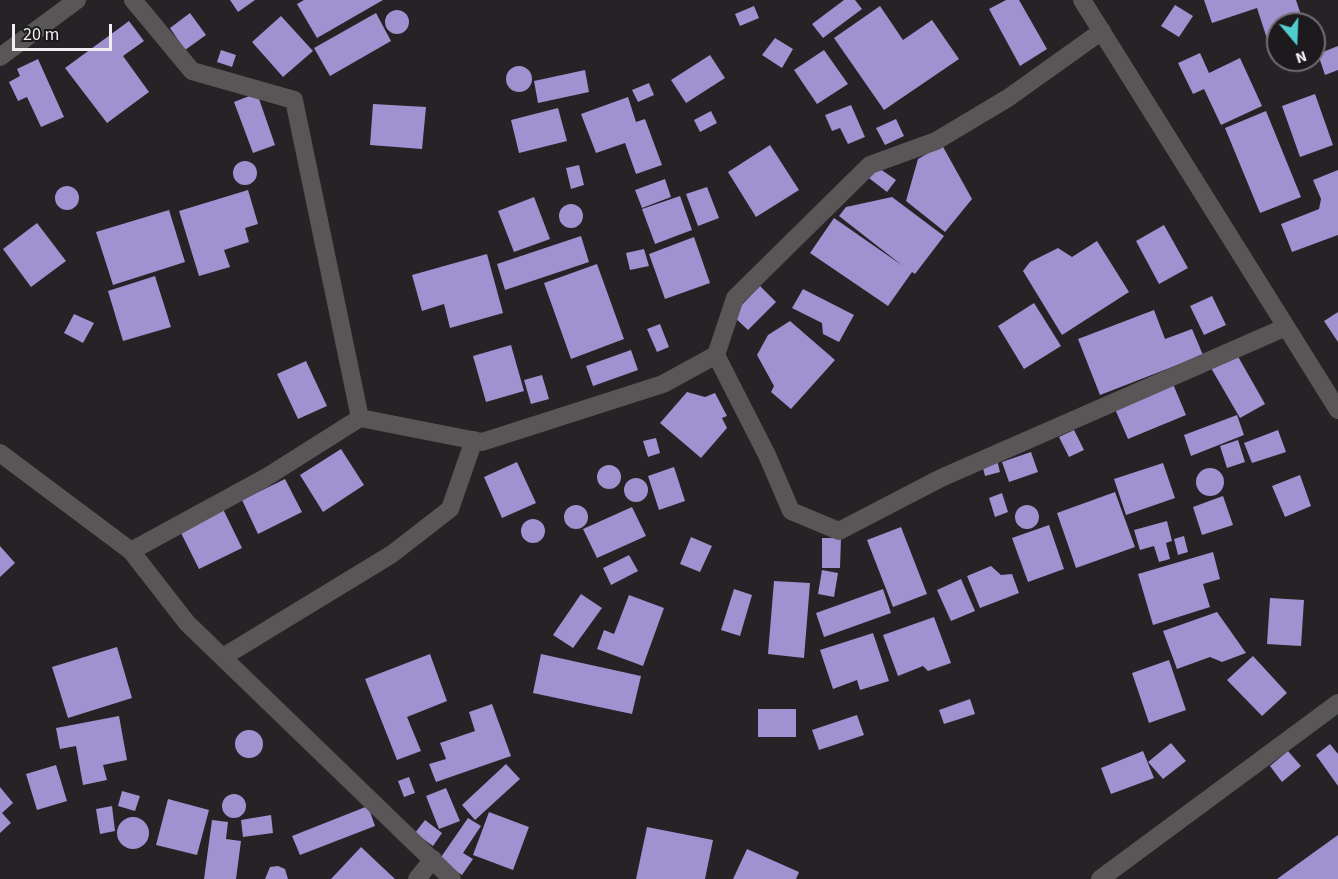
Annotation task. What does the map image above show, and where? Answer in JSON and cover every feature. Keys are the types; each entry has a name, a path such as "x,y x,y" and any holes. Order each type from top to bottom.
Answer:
{"street":[{"path":"133,0 192,71 294,100 360,418"},
{"path":"1082,0 1338,410"},
{"path":"0,57 75,1"},
{"path":"131,551 265,478 360,418 482,442 663,384 716,355 735,298 870,165 936,141 1008,98 1102,31"},
{"path":"716,355 767,455 791,511 839,531 941,478 1286,327"},
{"path":"223,657 392,554 450,509 474,440"},
{"path":"0,453 131,551 187,623 452,879"},
{"path":"1100,879 1338,703"},
{"path":"417,879 433,859"}],"building":[{"path":"230,0 255,0 238,12"},
{"path":"304,0 383,0 317,38 297,4"},
{"path":"844,0 855,0 862,9 823,38 812,24"},
{"path":"1006,0 1019,0 1047,49 1020,66 989,9"},
{"path":"1204,0 1296,0 1300,12 1266,12 1266,36 1257,8 1212,23"},
{"path":"1175,5 1193,16 1179,37 1161,26"},
{"path":"754,6 759,18 740,26 735,14"},
{"path":"880,6 903,40 932,20 959,59 884,110 834,38"},
{"path":"397,10 402,11 408,17 408,27 402,33 397,34 392,33 386,27 385,22 386,17 392,11"},
{"path":"190,13 206,35 185,50 170,28"},
{"path":"376,13 391,41 330,76 314,48"},
{"path":"281,16 313,51 283,77 252,42"},
{"path":"129,21 144,41 123,56 149,92 107,123 65,68"},
{"path":"775,38 793,49 782,68 762,55"},
{"path":"1338,46 1338,70 1325,75 1324,72 1326,72 1326,51"},
{"path":"221,50 236,55 232,67 217,62"},
{"path":"824,50 848,84 817,104 794,70"},
{"path":"1200,53 1209,73 1240,58 1262,106 1221,125 1204,89 1193,94 1178,63"},
{"path":"710,55 725,78 686,103 671,80"},
{"path":"38,59 64,117 41,127 27,97 18,101 9,82 20,76 17,69"},
{"path":"519,66 528,70 532,79 528,88 519,92 510,88 506,79 510,70"},
{"path":"585,70 589,92 538,103 534,81"},
{"path":"649,83 654,95 638,102 632,90"},
{"path":"257,93 275,145 253,153 234,102"},
{"path":"1315,94 1333,145 1300,157 1282,106"},
{"path":"628,97 636,122 645,119 662,165 636,174 625,143 596,153 581,114"},
{"path":"373,104 426,107 422,149 370,145"},
{"path":"851,105 865,137 848,144 840,128 832,131 825,115"},
{"path":"558,108 567,141 519,153 511,120"},
{"path":"711,111 717,123 700,132 694,120"},
{"path":"1266,111 1301,197 1260,213 1225,128"},
{"path":"896,119 904,136 885,145 876,128"},
{"path":"770,145 799,190 756,217 728,172"},
{"path":"942,145 972,199 945,232 906,201 918,159"},
{"path":"245,161 250,162 256,168 256,178 250,184 245,185 240,184 234,178 233,173 234,168 240,162"},
{"path":"873,164 896,180 887,192 865,175"},
{"path":"579,165 584,185 571,189 566,168"},
{"path":"1338,170 1338,235 1292,252 1281,224 1319,209 1321,199 1313,180"},
{"path":"665,179 671,197 642,208 635,190"},
{"path":"67,186 76,189 79,198 76,207 67,210 58,207 55,198 58,189"},
{"path":"707,187 719,218 698,226 686,194"},
{"path":"248,190 258,224 245,228 249,242 224,250 230,267 199,276 179,211"},
{"path":"680,196 692,230 655,244 642,209"},
{"path":"534,197 550,239 514,252 498,211"},
{"path":"892,197 944,236 915,274 912,272 888,306 810,253 834,218 903,266 839,216 846,207"},
{"path":"571,204 580,207 583,216 580,225 571,228 562,225 559,216 562,207"},
{"path":"169,210 185,262 113,285 96,232"},
{"path":"37,223 66,261 31,287 3,249"},
{"path":"1164,225 1188,268 1159,284 1136,241"},
{"path":"581,236 589,262 505,290 497,264"},
{"path":"694,237 710,283 665,299 649,254"},
{"path":"1097,241 1129,292 1062,335 1023,271 1030,262 1058,248 1072,257"},
{"path":"644,249 649,266 630,270 626,253"},
{"path":"487,254 503,313 450,328 444,304 422,311 412,275"},
{"path":"597,264 624,339 571,359 544,283"},
{"path":"155,276 171,327 123,341 108,291"},
{"path":"760,286 776,302 748,330 732,315"},
{"path":"803,289 854,315 839,342 823,334 822,323 792,308"},
{"path":"1212,296 1226,325 1204,335 1190,306"},
{"path":"1034,303 1061,346 1024,369 998,326"},
{"path":"1154,310 1165,339 1192,329 1203,355 1100,395 1078,339"},
{"path":"1338,312 1338,342 1324,321"},
{"path":"74,314 94,323 83,343 64,333"},
{"path":"790,321 835,360 791,409 771,392 774,386 757,355 768,335"},
{"path":"660,324 669,347 657,352 647,329"},
{"path":"511,345 524,391 486,402 473,356"},
{"path":"631,350 638,370 593,386 586,366"},
{"path":"1236,353 1265,404 1240,418 1211,368"},
{"path":"306,361 327,406 298,419 277,374"},
{"path":"542,375 549,399 531,404 524,380"},
{"path":"1173,384 1186,415 1128,439 1115,409"},
{"path":"687,392 705,397 715,393 727,416 722,418 727,428 701,458 660,423"},
{"path":"1237,415 1244,435 1191,456 1184,435"},
{"path":"1074,430 1084,450 1069,457 1059,437"},
{"path":"1278,430 1286,452 1252,463 1244,443"},
{"path":"656,438 660,453 648,457 643,441"},
{"path":"1238,440 1245,462 1227,468 1220,446"},
{"path":"341,449 364,485 323,512 300,475"},
{"path":"1031,452 1038,472 1009,482 1002,462"},
{"path":"997,460 1000,472 985,476 982,464"},
{"path":"517,462 536,503 502,518 484,477"},
{"path":"1163,463 1175,498 1126,515 1114,479"},
{"path":"609,465 614,466 620,472 620,482 614,488 609,489 604,488 598,482 597,477 598,472 604,466"},
{"path":"674,467 685,501 659,510 648,476"},
{"path":"1210,468 1220,472 1224,482 1220,492 1210,496 1200,492 1196,482 1200,472"},
{"path":"1300,475 1311,506 1285,517 1272,486"},
{"path":"636,478 641,479 647,485 647,495 641,501 636,502 631,501 625,495 624,490 625,485 631,479"},
{"path":"285,479 302,512 258,534 242,500"},
{"path":"1115,492 1135,547 1076,568 1057,513"},
{"path":"1002,493 1008,512 995,517 989,498"},
{"path":"1223,496 1233,525 1202,535 1193,507"},
{"path":"576,505 581,506 587,512 587,522 581,528 576,529 571,528 565,522 564,517 565,512 571,506"},
{"path":"1027,505 1032,506 1038,512 1038,522 1032,528 1027,529 1022,528 1016,522 1015,517 1016,512 1022,506"},
{"path":"632,507 646,536 597,558 583,529"},
{"path":"223,509 242,548 199,569 180,531"},
{"path":"533,519 542,522 545,531 542,540 533,543 524,540 521,531 524,522"},
{"path":"1167,521 1172,541 1166,543 1170,559 1159,562 1154,546 1140,550 1134,530"},
{"path":"1049,525 1064,569 1028,582 1012,538"},
{"path":"901,527 927,594 893,607 867,540"},
{"path":"1184,536 1188,552 1178,555 1174,539"},
{"path":"691,537 712,546 700,572 680,564"},
{"path":"822,538 841,538 840,568 822,568"},
{"path":"0,546 15,563 0,577"},
{"path":"1213,552 1220,579 1203,584 1210,607 1153,625 1138,574"},
{"path":"629,555 638,571 611,585 603,568"},
{"path":"991,566 1001,575 1012,574 1019,593 980,608 967,576"},
{"path":"822,570 838,573 834,597 818,594"},
{"path":"961,579 975,611 951,621 937,590"},
{"path":"774,581 810,583 804,658 768,654"},
{"path":"734,589 752,595 740,636 721,630"},
{"path":"883,589 891,613 824,637 816,613"},
{"path":"581,594 602,608 573,648 553,635"},
{"path":"629,595 664,608 643,666 597,649 604,630 614,634"},
{"path":"1270,598 1304,600 1301,646 1267,644"},
{"path":"1217,612 1246,653 1222,662 1210,657 1177,669 1163,631"},
{"path":"934,617 951,663 928,671 923,666 898,676 883,635"},
{"path":"873,633 889,681 860,690 857,680 833,689 820,650"},
{"path":"117,647 132,698 68,718 52,667"},
{"path":"430,654 447,701 407,717 421,751 397,760 365,679"},
{"path":"541,654 641,676 632,714 533,693"},
{"path":"1253,656 1287,693 1262,716 1227,680"},
{"path":"1169,660 1186,710 1149,723 1132,673"},
{"path":"970,699 975,714 944,724 939,710"},
{"path":"492,704 511,756 436,782 429,764 446,759 440,743 475,731 469,712"},
{"path":"758,709 796,709 796,737 758,737"},
{"path":"857,715 864,735 819,750 812,730"},
{"path":"119,716 127,760 103,765 107,780 83,785 76,746 60,749 56,728"},
{"path":"249,730 259,734 263,744 259,754 249,758 239,754 235,744 239,734"},
{"path":"1171,743 1186,761 1163,779 1148,762"},
{"path":"1330,744 1338,754 1338,786 1316,755"},
{"path":"1143,751 1154,778 1111,794 1101,768"},
{"path":"1288,751 1301,766 1282,782 1270,766"},
{"path":"506,764 520,779 475,820 462,805"},
{"path":"56,765 67,801 37,810 26,774"},
{"path":"409,777 415,793 404,797 398,781"},
{"path":"0,787 13,803 2,813 11,823 0,833"},
{"path":"446,788 460,821 439,829 426,796"},
{"path":"122,791 140,796 135,811 118,806"},
{"path":"234,794 239,795 245,801 245,811 239,817 234,818 229,817 223,811 222,806 223,801 229,795"},
{"path":"168,799 209,810 197,855 156,845"},
{"path":"112,806 115,831 100,834 96,809"},
{"path":"368,806 375,826 300,855 292,836"},
{"path":"489,812 529,827 513,870 473,855"},
{"path":"271,815 273,833 243,837 241,820"},
{"path":"133,817 144,822 149,833 144,844 133,849 122,844 117,833 122,822"},
{"path":"468,818 481,826 463,853 473,859 462,875 439,860"},
{"path":"212,820 228,822 226,839 241,841 236,879 204,879"},
{"path":"425,820 442,833 433,846 415,833"},
{"path":"647,827 713,840 705,879 636,879"},
{"path":"1338,835 1338,879 1277,879"},
{"path":"361,847 395,879 331,879"},
{"path":"747,849 799,872 796,879 733,879"},
{"path":"278,866 285,869 288,879 265,879 270,867"}]}
